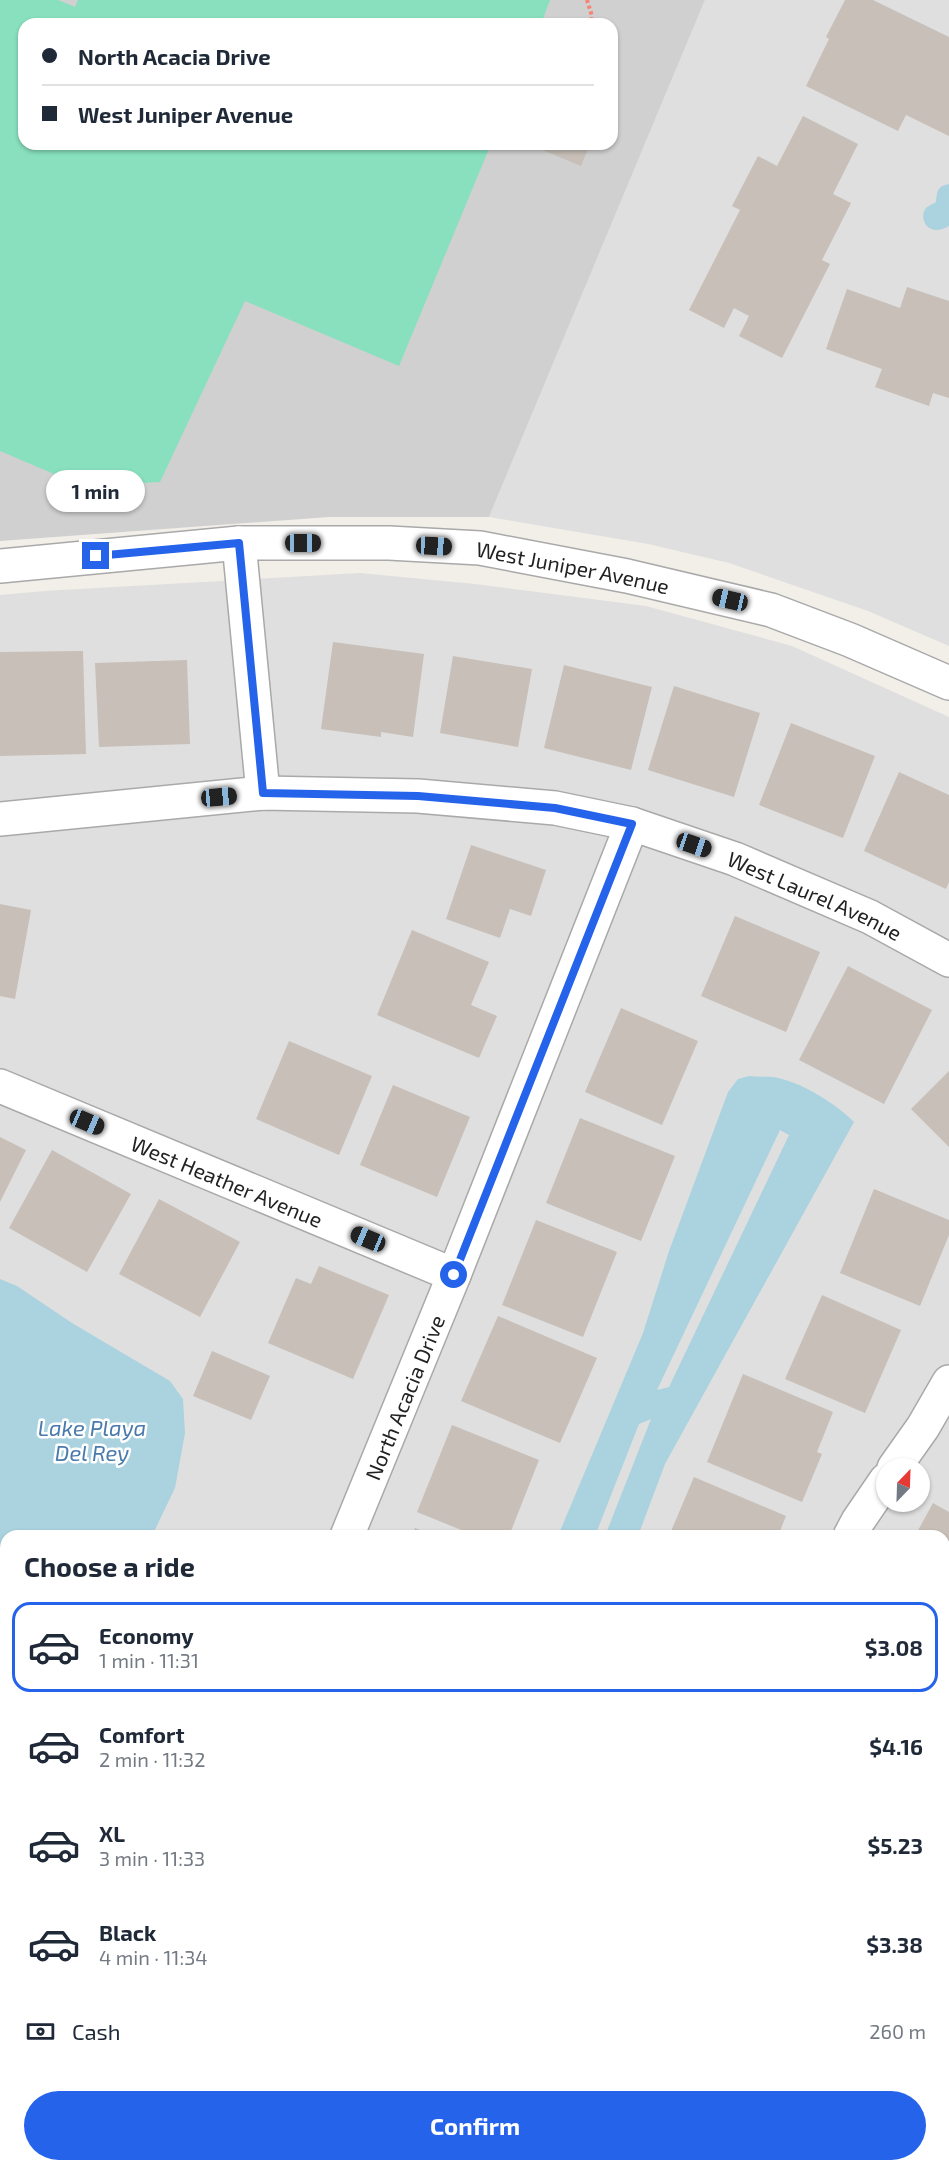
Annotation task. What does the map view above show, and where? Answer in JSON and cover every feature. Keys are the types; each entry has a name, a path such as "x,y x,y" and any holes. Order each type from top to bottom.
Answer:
{"street":[{"name":"West Juniper Avenue","path":"0,566 239,543 389,543 480,548 627,576 771,610 850,640 949,683"},
{"path":"239,543 263,793"},
{"name":"West Laurel Avenue","path":"0,819 263,793 418,796 555,808 632,824 735,859 870,916 949,960"},
{"name":"North Acacia Drive","path":"349,1530 454,1275 632,824"},
{"name":"West Heather Avenue","path":"0,1086 454,1275"},
{"path":"901,1458 923,1427 949,1382"},
{"path":"853,1530 876,1495"}],"path":[{"path":"586,0 592,18"}],"shaded area":[{"path":"0,0 705,0 489,517 329,517 0,541"},
{"path":"705,0 949,0 949,646 868,611 729,563 648,544 489,517"},
{"path":"360,573 475,584 646,606 792,646 949,717 949,1530 0,1530 0,595"}],"green space":[{"path":"0,0 58,0 75,7 78,0 550,0 543,18 18,18 18,150 489,150 399,366 245,301 160,482 82,486 0,451"}],"water":[{"path":"949,184 949,226 935,230 926,225 924,211 936,202 940,188"},
{"path":"749,1076 778,1078 821,1096 854,1122 665,1464 640,1530 607,1530 651,1419 639,1424 597,1530 561,1530 643,1333 669,1251 728,1092 738,1079","holes":["780,1130 789,1135 669,1387 657,1390"]},
{"name":"Lake Playa Del Rey","path":"0,1279 17,1286 72,1323 170,1381 183,1399 185,1433 175,1488 155,1530 0,1530"}],"building":[{"path":"845,0 873,0 949,37 949,136 906,115 898,131 806,86 829,39 826,37"},
{"path":"803,116 858,144 833,194 851,203 822,260 830,264 782,358 739,336 749,316 734,308 724,328 689,310 740,210 732,206 758,156 777,166"},
{"path":"542,150 588,150 581,166"},
{"path":"907,287 949,301 949,398 933,393 929,406 875,387 882,369 826,349 847,289 900,308"},
{"path":"333,642 424,654 413,737 381,732 381,737 321,729"},
{"path":"83,651 86,754 0,756 0,652"},
{"path":"453,656 532,669 518,747 440,733"},
{"path":"187,660 190,744 99,747 95,663"},
{"path":"564,665 652,687 631,770 544,748"},
{"path":"674,686 760,713 734,797 648,770"},
{"path":"791,723 875,756 843,838 759,805"},
{"path":"899,772 949,795 949,882 946,889 864,851"},
{"path":"471,845 546,870 531,916 510,909 500,938 446,919"},
{"path":"0,904 31,910 15,999 0,996"},
{"path":"735,916 820,952 786,1032 701,996"},
{"path":"412,930 489,962 471,1005 497,1016 479,1058 377,1015"},
{"path":"848,966 932,1010 884,1104 799,1060"},
{"path":"621,1008 698,1041 662,1125 585,1092"},
{"path":"289,1041 372,1076 339,1155 256,1119"},
{"path":"949,1071 949,1147 911,1109"},
{"path":"393,1085 470,1117 437,1197 360,1165"},
{"path":"580,1118 675,1156 641,1241 546,1203"},
{"path":"0,1137 26,1150 0,1202"},
{"path":"52,1150 131,1194 87,1272 9,1228"},
{"path":"874,1189 949,1220 949,1235 920,1306 840,1273"},
{"path":"159,1199 240,1242 200,1317 119,1274"},
{"path":"536,1220 617,1252 583,1337 502,1305"},
{"path":"319,1266 389,1295 353,1379 268,1343 296,1278 311,1284"},
{"path":"822,1295 901,1330 865,1413 785,1379"},
{"path":"498,1316 597,1358 560,1443 461,1401"},
{"path":"212,1351 270,1376 251,1420 193,1396"},
{"path":"743,1374 833,1412 817,1452 822,1454 802,1502 707,1462"},
{"path":"452,1425 539,1460 511,1530 461,1530 417,1512"},
{"path":"694,1477 786,1516 780,1530 672,1530"},
{"path":"933,1503 949,1512 949,1530 918,1530"}],"route":[{"path":"96,556 239,543 263,793 418,796 555,808 632,824 454,1275"}]}
